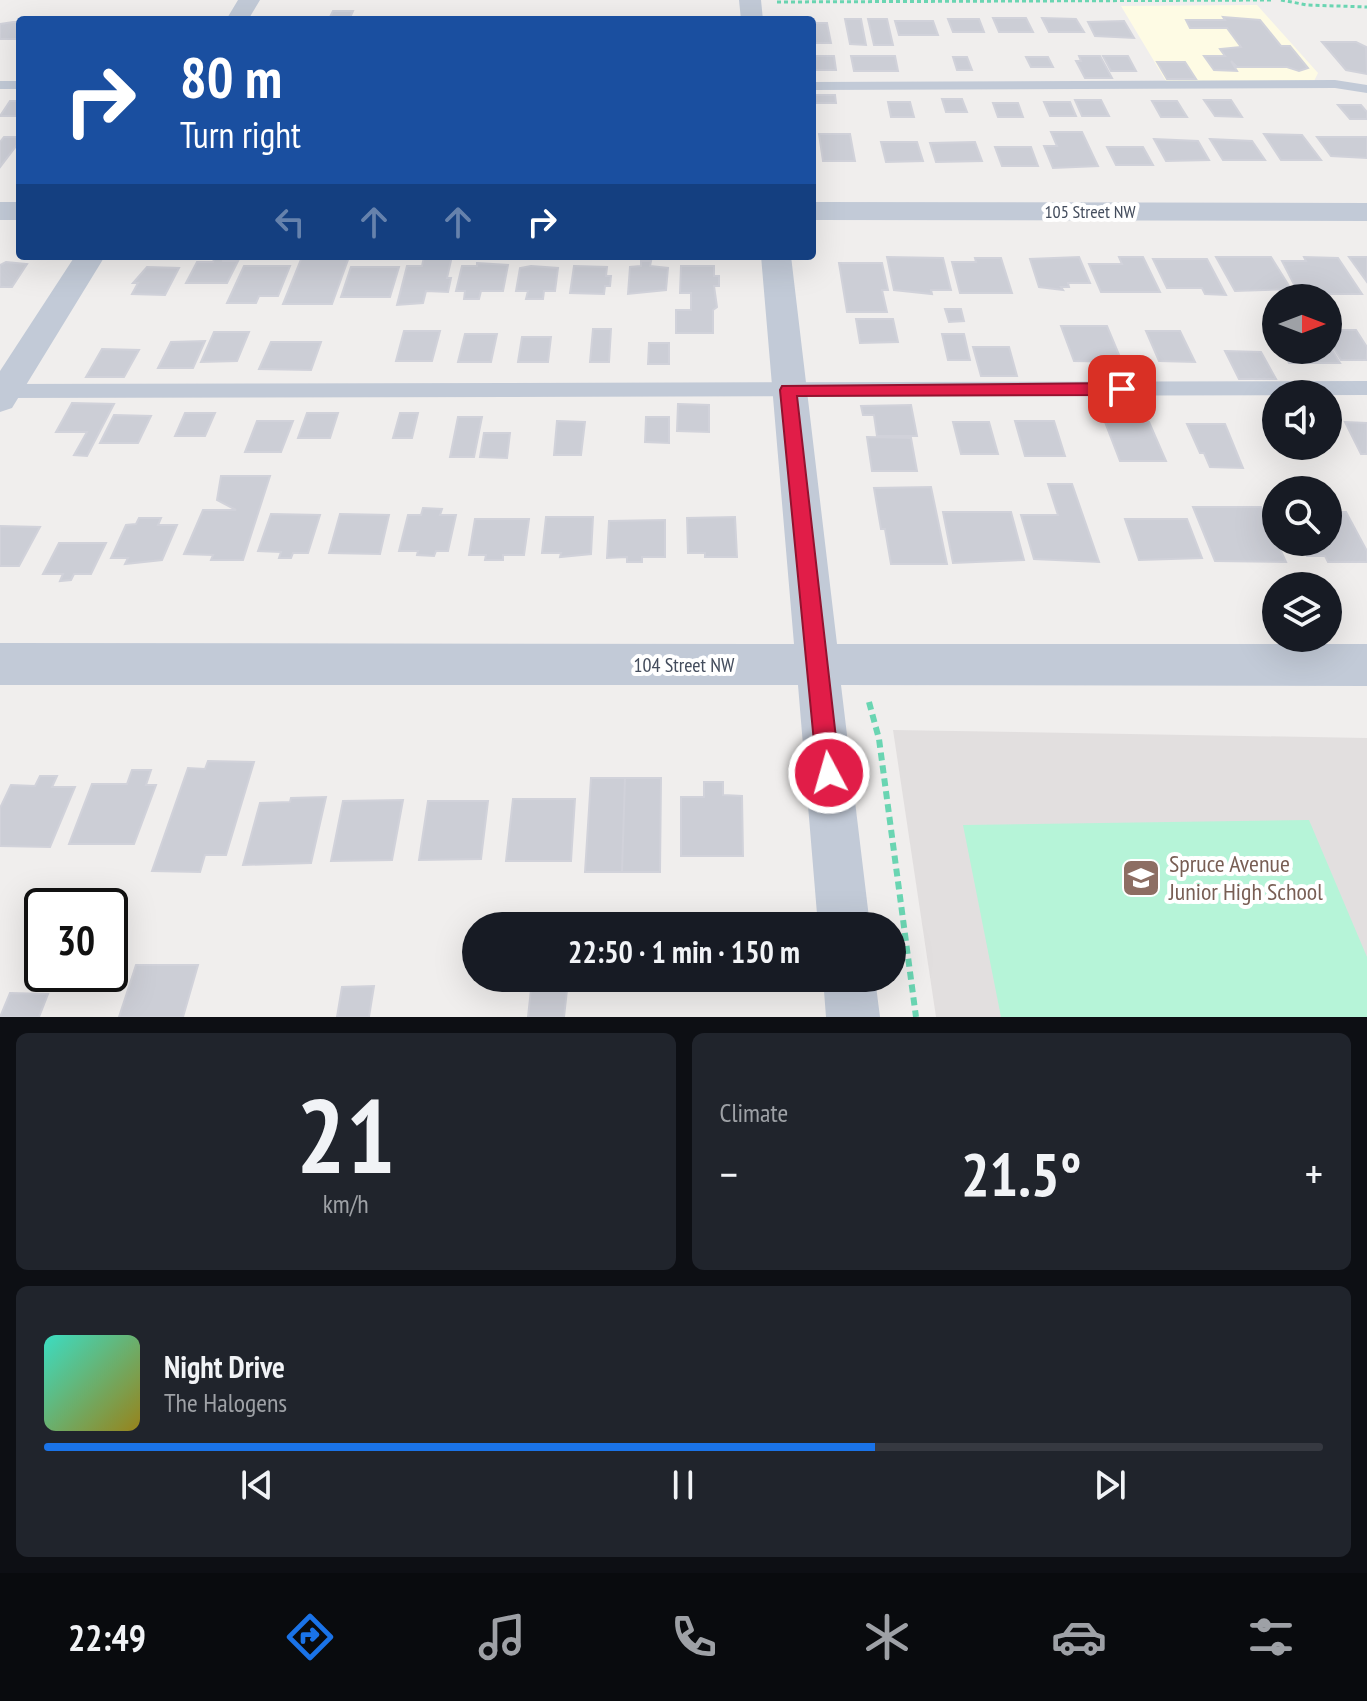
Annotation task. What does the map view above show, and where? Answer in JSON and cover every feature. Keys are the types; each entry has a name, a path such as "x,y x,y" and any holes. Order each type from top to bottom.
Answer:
{"street":[{"name":"105 Street NW","path":"816,211 1367,212"},
{"path":"2,393 87,260"},
{"path":"776,260 843,912"},
{"name":"104 Street NW","path":"0,664 1367,665"},
{"path":"850,992 853,1017"}],"lane":[{"path":"816,86 1335,84 1367,89"},
{"path":"2,393 1367,388"}],"path":[{"path":"761,1 1271,0"},
{"path":"1281,0 1307,5 1367,7"}],"shaded area":[{"path":"1257,5 1318,73 1314,81 1166,81 1121,6"},
{"name":"Spruce Avenue Junior High School","path":"893,730 1367,738 1367,1017 936,1017"}],"green space":[{"path":"1309,820 1367,957 1367,1017 1001,1017 963,825"}],"building":[{"path":"333,11 353,11 351,16 330,16"},
{"path":"1223,17 1260,20 1281,46 1290,46 1308,68 1299,71 1287,67 1237,67 1231,61 1237,71 1214,70 1204,56 1225,56 1220,49 1241,47 1227,28 1190,28 1186,20 1225,20"},
{"path":"993,18 1026,18 1033,32 999,32"},
{"path":"1042,18 1076,19 1084,32 1049,32"},
{"path":"845,19 861,19 866,45 850,44"},
{"path":"868,19 887,19 893,45 874,45"},
{"path":"948,19 979,19 984,32 953,32"},
{"path":"895,21 933,21 938,35 899,35"},
{"path":"1124,21 1134,38 1095,36 1088,22"},
{"path":"16,22 16,39 0,39 0,24"},
{"path":"816,23 827,23 831,43 816,43"},
{"path":"1322,42 1356,42 1366,47 1367,74 1346,70"},
{"path":"816,56 834,56 836,70 816,70"},
{"path":"851,56 895,56 898,71 854,71"},
{"path":"1079,56 1100,56 1112,78 1085,78 1076,61 1081,61"},
{"path":"1103,56 1128,56 1136,71 1111,71"},
{"path":"953,57 967,57 972,70 957,70"},
{"path":"1026,57 1048,57 1053,67 1031,67"},
{"path":"1157,62 1185,62 1196,79 1167,79"},
{"path":"816,95 835,95 836,103 816,103"},
{"path":"942,99 962,99 967,112 946,112"},
{"path":"1075,100 1101,100 1109,116 1082,116"},
{"path":"1204,100 1231,100 1242,117 1215,116"},
{"path":"10,101 16,101 16,116 0,116"},
{"path":"1152,101 1177,101 1187,117 1161,117"},
{"path":"888,102 910,102 914,117 891,117"},
{"path":"1044,102 1070,102 1076,116 1050,116"},
{"path":"993,103 1018,103 1023,117 998,117"},
{"path":"1338,105 1361,105 1367,112 1367,119 1350,119"},
{"path":"1051,132 1082,132 1098,166 1053,168 1044,146 1057,146"},
{"path":"819,134 850,134 855,161 823,161"},
{"path":"1264,134 1302,135 1321,160 1281,160"},
{"path":"4,137 16,137 16,146 0,167 0,142"},
{"path":"1317,137 1367,137 1367,158 1331,156"},
{"path":"1154,139 1198,141 1209,160 1166,161"},
{"path":"1210,139 1252,141 1265,160 1223,160"},
{"path":"881,142 917,142 923,161 886,162"},
{"path":"975,142 982,161 936,162 930,143"},
{"path":"995,147 1031,147 1038,166 1002,166"},
{"path":"1107,147 1143,147 1153,165 1116,165"},
{"path":"887,257 943,258 951,290 931,290 932,294 894,290"},
{"path":"1079,257 1090,283 1068,283 1069,287 1061,287 1063,290 1039,287 1030,259"},
{"path":"1119,257 1143,257 1160,292 1101,292 1089,264 1122,264"},
{"path":"1216,257 1271,257 1288,284 1262,284 1262,290 1235,291"},
{"path":"1304,257 1338,258 1362,294 1342,294 1342,284 1294,284 1282,261 1306,261"},
{"path":"1349,257 1367,257 1367,282"},
{"path":"975,258 1001,258 1012,293 960,293 952,262 976,262"},
{"path":"1153,259 1207,259 1226,295 1205,294 1202,288 1167,288"},
{"path":"301,260 348,260 332,304 283,304"},
{"path":"423,260 451,260 448,292 426,291 423,303 397,305 407,266 422,266"},
{"path":"238,261 227,283 186,283 197,262"},
{"path":"641,261 651,261 650,266 668,268 666,290 628,294 630,267 641,266"},
{"path":"6,262 27,264 12,287 0,287 0,265"},
{"path":"477,263 508,265 503,291 481,291 479,299 464,299 465,291 456,291 462,266 477,266"},
{"path":"839,263 882,263 888,290 882,290 887,312 847,312"},
{"path":"244,266 290,266 278,296 259,296 256,303 227,303"},
{"path":"574,266 607,267 606,276 611,276 610,286 605,286 604,294 570,293"},
{"path":"681,266 714,266 714,276 719,276 719,286 714,286 717,307 713,310 713,333 676,333 676,310 691,310 691,293 680,293"},
{"path":"147,267 179,268 165,295 132,294 138,283 133,283"},
{"path":"351,267 399,267 390,297 341,297"},
{"path":"520,268 558,268 555,291 544,291 543,299 526,299 528,291 516,291"},
{"path":"945,309 961,309 964,321 949,322"},
{"path":"856,319 893,319 898,342 860,343"},
{"path":"1061,326 1107,326 1122,362 1074,361"},
{"path":"593,329 611,329 609,362 590,362"},
{"path":"1342,330 1356,330 1367,347 1367,360 1342,360"},
{"path":"404,331 440,331 432,361 396,361"},
{"path":"1146,331 1180,331 1195,362 1159,361"},
{"path":"214,332 249,332 237,361 201,362"},
{"path":"465,334 497,334 491,362 458,362"},
{"path":"942,334 964,334 970,360 948,360"},
{"path":"522,337 551,337 548,362 518,362"},
{"path":"205,341 193,368 158,368 171,342"},
{"path":"271,342 321,342 311,370 259,369"},
{"path":"649,343 669,343 669,364 648,364"},
{"path":"973,347 1009,347 1017,376 981,376"},
{"path":"102,349 139,350 124,377 86,377"},
{"path":"1225,351 1261,352 1262,364 1268,364 1276,379 1239,379"},
{"path":"72,403 114,404 87,456 74,455 87,432 56,432"},
{"path":"678,404 709,405 709,432 677,431"},
{"path":"911,405 917,436 877,436 874,415 863,415 861,406"},
{"path":"185,413 215,413 205,436 175,436"},
{"path":"307,413 338,413 330,438 298,438"},
{"path":"400,413 418,413 412,438 393,438"},
{"path":"114,415 151,416 138,443 100,443"},
{"path":"458,417 482,417 474,457 450,457"},
{"path":"646,417 669,417 669,443 645,442"},
{"path":"257,421 293,421 281,452 245,452"},
{"path":"557,421 585,422 581,455 554,455"},
{"path":"1015,421 1054,421 1065,456 1025,456"},
{"path":"953,422 989,422 998,454 961,454"},
{"path":"1105,422 1149,422 1166,461 1120,461"},
{"path":"1345,422 1367,423 1367,454 1361,454"},
{"path":"1187,424 1225,424 1243,468 1210,467"},
{"path":"484,433 510,433 507,458 480,457"},
{"path":"867,437 911,438 917,471 872,471"},
{"path":"221,476 270,476 243,560 211,560 213,555 184,554 203,510 236,510 217,500"},
{"path":"1048,484 1072,484 1099,562 1034,559 1021,515 1058,515"},
{"path":"931,487 947,564 891,564 874,488"},
{"path":"1193,507 1261,507 1262,556 1283,556 1286,562 1215,561"},
{"path":"423,508 442,509 440,515 456,515 448,551 436,551 434,556 417,555 418,551 399,551 408,515 421,515"},
{"path":"943,512 1011,512 1024,560 953,563"},
{"path":"1342,512 1346,512 1367,551 1367,562 1328,562 1325,556 1342,556"},
{"path":"271,514 320,515 308,553 293,553 291,558 279,558 281,552 258,551"},
{"path":"340,514 389,515 380,554 329,553"},
{"path":"546,517 593,517 591,554 560,557 561,553 542,553"},
{"path":"735,517 737,557 705,557 705,553 688,553 687,518"},
{"path":"139,518 161,518 158,525 177,525 162,560 125,564 128,558 111,558 126,525 136,524"},
{"path":"475,519 529,519 524,555 503,555 503,560 485,560 486,555 469,555"},
{"path":"1125,519 1187,519 1202,558 1139,560"},
{"path":"665,520 665,557 642,557 642,562 627,562 627,557 607,558 609,521"},
{"path":"0,526 40,527 19,566 0,566"},
{"path":"59,543 106,543 91,574 74,574 71,580 60,581 63,574 43,574"},
{"path":"208,761 254,762 226,855 205,855 200,872 152,871 188,768 205,769"},
{"path":"132,770 151,770 146,785 156,785 134,844 69,844 92,784 127,784"},
{"path":"40,776 57,776 52,787 75,787 50,847 0,846 0,808 11,785 35,786"},
{"path":"591,778 625,778 622,872 585,872"},
{"path":"625,778 661,778 660,872 622,872"},
{"path":"704,782 723,782 723,795 742,796 743,856 681,856 681,797 704,797"},
{"path":"326,797 311,863 243,865 260,803"},
{"path":"513,799 575,799 571,861 506,861"},
{"path":"403,800 392,860 331,861 343,801"},
{"path":"428,801 488,801 481,859 419,860"},
{"path":"136,965 198,965 183,1017 119,1017"},
{"path":"374,986 369,1017 337,1017 342,987"},
{"path":"531,992 567,992 564,1017 528,1017"},
{"path":"10,993 48,994 39,1017 0,1017"}],"place":[{"name":"Spruce Avenue Junior High School","path":"1141,878"}],"route":[{"path":"829,773 788,390 1122,389"}]}
